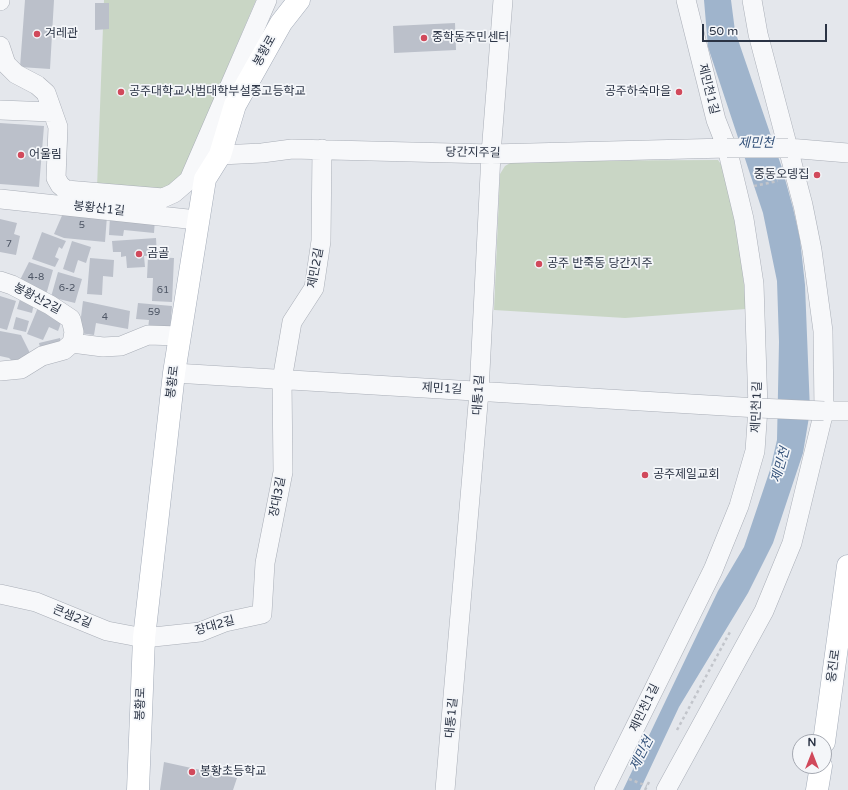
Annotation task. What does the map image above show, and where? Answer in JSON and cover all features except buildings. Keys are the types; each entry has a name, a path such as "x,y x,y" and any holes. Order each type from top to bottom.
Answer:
{"main road":[{"name":"봉황로","path":"138,790 144,638 174,373 197,220 205,179 220,155 235,105 281,23 299,0"},
{"name":"웅진로","path":"825,734 848,566"},
{"path":"817,790 820,774"}],"street":[{"path":"0,46 6,64 16,74 37,85 46,93 58,127 56,178 66,190 163,198 174,193 189,180 268,0"},
{"name":"대통1길","path":"446,790 479,392 491,154 503,0"},
{"name":"제민천1길","path":"604,790 713,570 739,506 753,458 758,408 754,284 744,219 727,148 716,120 686,0"},
{"path":"666,790 764,611 792,543 824,411 823,331 812,250 803,205 758,34 752,0"},
{"path":"0,110 15,112 52,112"},
{"name":"당간지주길","path":"220,155 262,153 292,149 491,154 727,148 788,148 848,153"},
{"name":"제민2길","path":"282,380 292,322 314,288 321,240 322,149"},
{"name":"봉황산1길","path":"0,199 197,220"},
{"name":"봉황산2길","path":"0,281 12,285 50,305 71,319 74,332 72,343"},
{"path":"0,371 22,369 42,356 64,350 72,343 103,347 120,346 148,335 179,336"},
{"name":"제민1길","path":"174,373 824,411"},
{"name":"장대3길","path":"262,614 265,563 283,472 282,380"},
{"path":"824,411 848,411"},
{"name":"큰샘2길","path":"0,594 36,602 107,631 144,638"},
{"name":"장대2길","path":"144,638 200,632 225,622 262,614"}],"path":[{"path":"753,186 782,181"},
{"path":"623,776 647,786"}],"green space":[{"path":"104,0 256,0 182,174 176,181 161,191 97,188"},
{"path":"718,160 723,167 739,226 746,309 625,318 494,310 500,174 505,166 514,161"}],"water":[{"name":"제민천","path":"704,0 731,0 735,31 782,168 793,208 800,239 805,285 810,411 803,453 773,543 748,593 679,707 640,790 623,790 718,591 744,547 770,470 777,440 779,342 777,281 763,213 708,47"}],"place":[{"name":"겨레관","path":"37,34"},
{"name":"중학동주민센터","path":"424,38"},
{"name":"공주대학교사범대학부설중고등학교","path":"121,92"},
{"name":"공주하숙마을","path":"679,92"},
{"name":"어울림","path":"21,155"},
{"name":"중동오뎅집","path":"817,175"},
{"name":"곰골","path":"139,254"},
{"name":"공주 반죽동 당간지주","path":"539,264"},
{"name":"공주제일교회","path":"645,475"},
{"name":"봉황초등학교","path":"192,772"}]}
